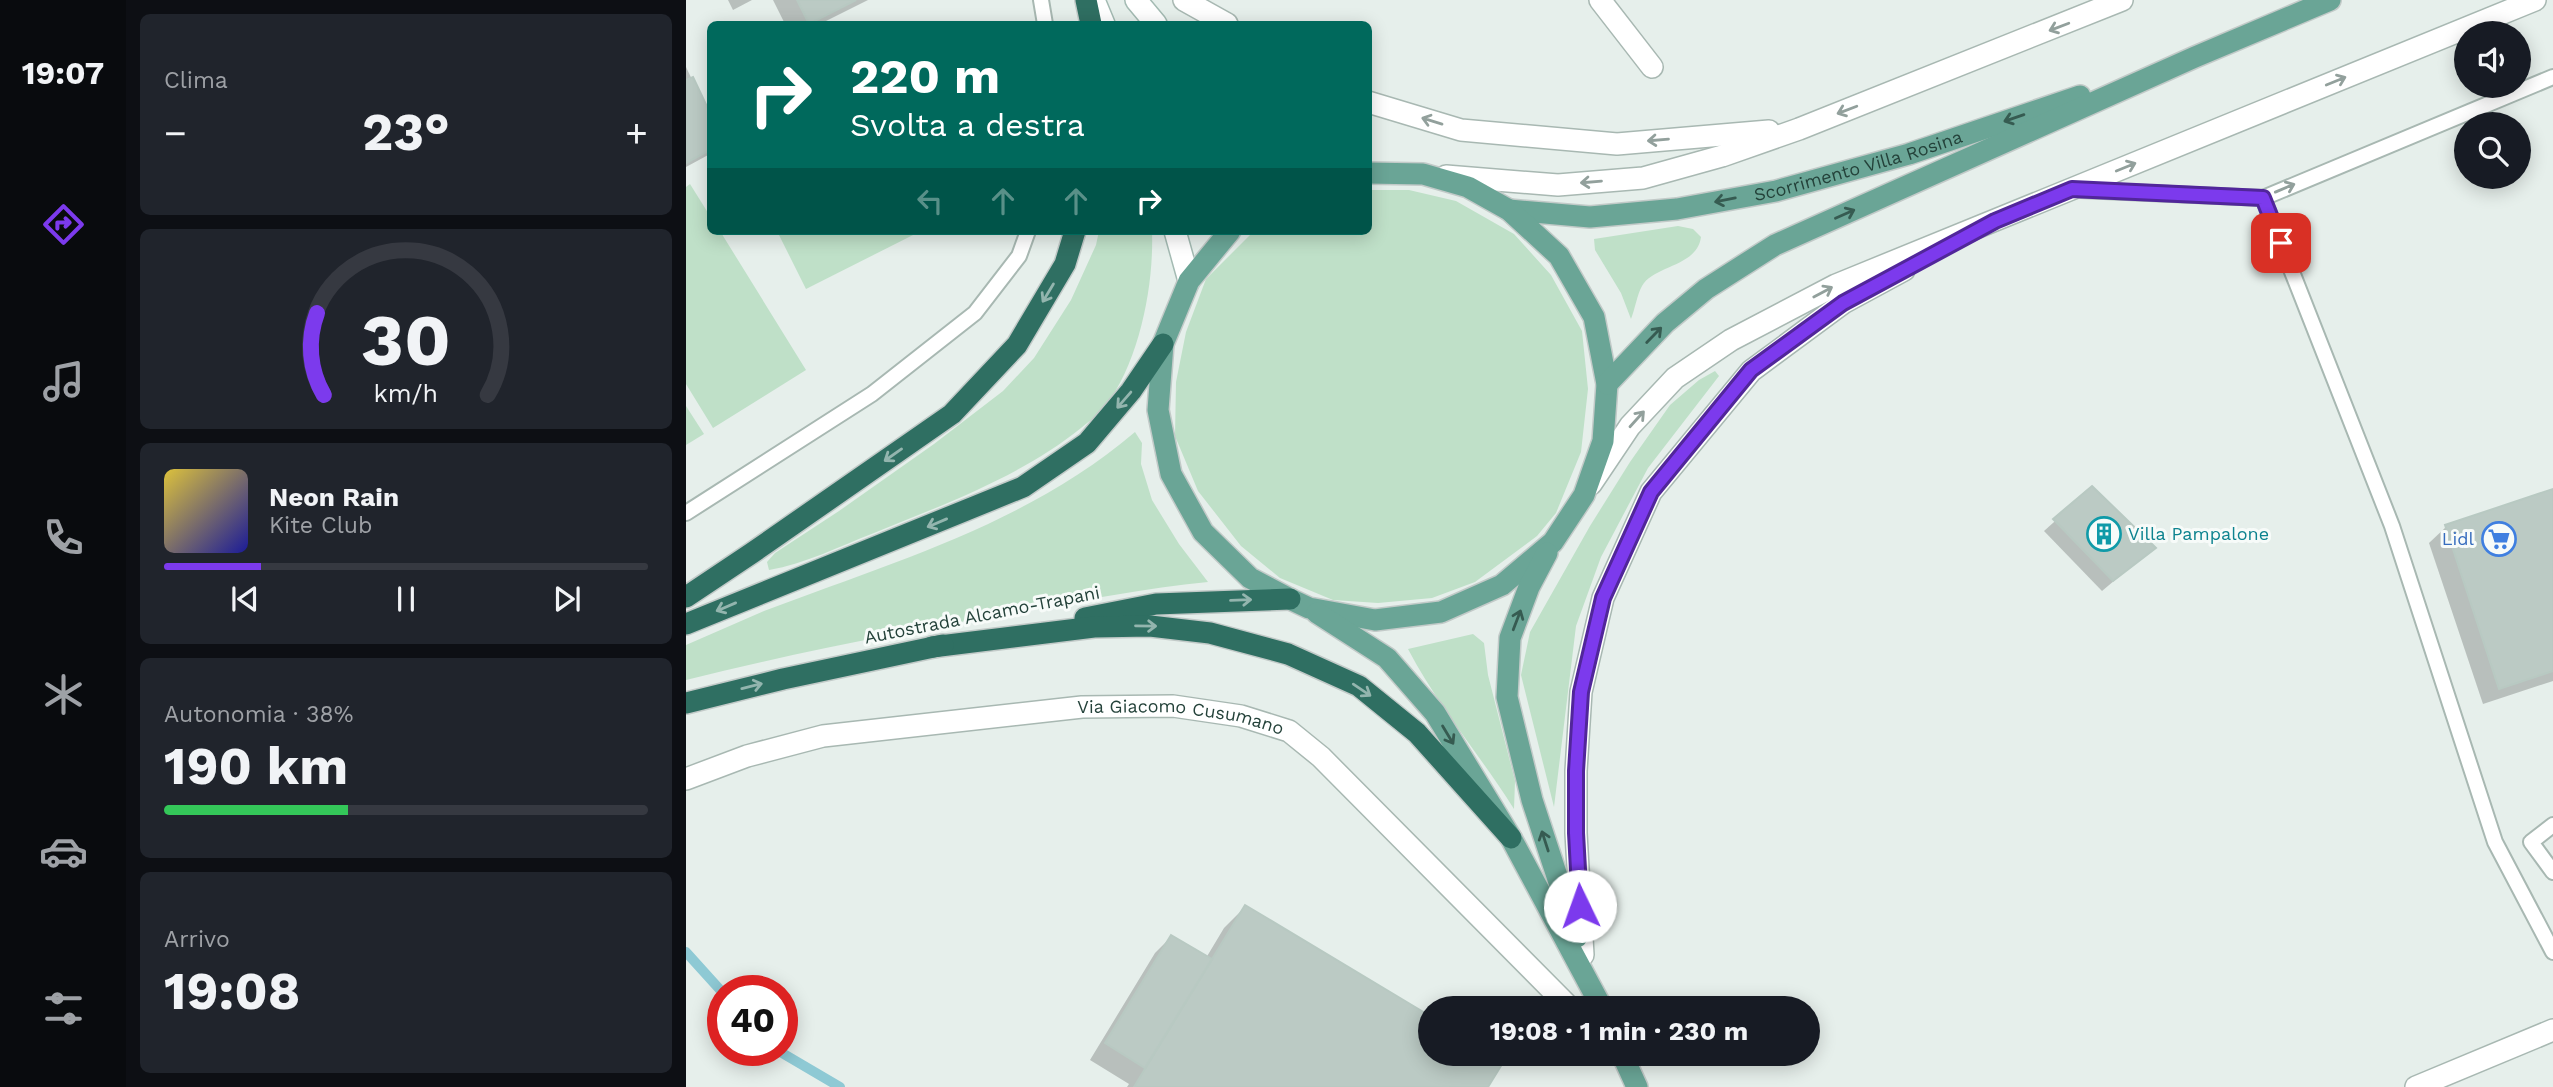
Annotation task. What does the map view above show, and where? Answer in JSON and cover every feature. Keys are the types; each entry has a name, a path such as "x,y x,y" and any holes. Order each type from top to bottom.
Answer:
{"highway":[{"path":"1086,0 1090,21"},
{"path":"686,597 952,414 1017,345 1065,264 1074,235"},
{"path":"686,625 1023,487 1087,443 1131,391 1163,344"},
{"name":"Autostrada Alcamo-Trapani","path":"686,703 932,647 1156,604 1300,603"},
{"path":"932,647 1094,627 1150,626 1210,633 1288,654 1359,686 1417,733 1511,838"}],"main road":[{"name":"Scorrimento Villa Rosina","path":"1607,384 1665,323 1706,289 1776,245 2195,57 2330,0"},
{"name":"Scorrimento Villa Rosina","path":"1509,210 1590,217 1677,209 1776,191 1909,154 2195,57"},
{"path":"1372,173 1423,174 1468,187 1509,210 1559,256 1594,317 1607,384 1602,441 1584,495 1553,542 1529,587 1510,638 1507,697 1532,800 1598,996"},
{"path":"1227,235 1189,281 1163,344 1158,410 1171,474 1203,532 1251,578 1300,603 1387,658 1435,713 1511,838 1596,996"},
{"path":"1300,603 1375,620 1441,612 1502,585 1553,542"},
{"path":"1626,1066 1637,1087"}],"street":[{"path":"1094,0 1103,21"},
{"path":"1136,0 1154,21"},
{"path":"1184,0 1222,21"},
{"path":"1600,0 1652,67"},
{"path":"1423,174 1558,185 1643,178 1722,156 1799,129 2122,0"},
{"path":"1584,495 1630,426 1675,378 1731,340 1836,285 2535,0"},
{"path":"1372,103 1461,130 1617,144 1799,129"},
{"path":"1583,954 1576,833 1576,771 1581,692 1603,598 1651,492 1751,370 1843,303 1995,221"},
{"path":"1176,235 1189,281"},
{"name":"Via Giacomo Cusumano","path":"686,779 747,756 822,736 1082,707 1174,706 1241,716 1289,732 1321,757 1558,996"},
{"path":"2416,1087 2553,1030"}],"lane":[{"path":"1041,0 1044,21"},
{"path":"2072,189 2263,198 2553,77"},
{"path":"2263,198 2392,526 2495,842 2553,952"},
{"path":"686,513 872,394 975,313 1019,256 1027,235"},
{"path":"2553,825 2530,842 2553,872"}],"green space":[{"path":"690,184 707,211 707,235 722,235 806,370 713,428 686,384 686,187"},
{"path":"1372,190 1409,190 1456,201 1514,234 1551,275 1582,331 1588,389 1581,452 1556,513 1537,536 1475,582 1432,598 1378,603 1333,600 1280,578 1241,546 1198,491 1175,436 1176,382 1186,332 1206,279 1250,235 1372,235"},
{"path":"1678,226 1693,229 1701,237 1698,247 1684,260 1648,279 1640,290 1631,319 1621,293 1595,250 1594,239"},
{"path":"779,235 913,235 806,289"},
{"path":"1098,235 1152,235 1150,276 1142,323 1127,368 1103,410 1033,461 981,488 822,554 769,570 767,562 775,553 934,444 1003,391 1034,358 1071,300"},
{"path":"1715,371 1719,376 1648,468 1601,557 1576,626 1554,807 1521,675 1530,632 1590,526 1670,405 1699,380"},
{"path":"686,406 704,434 686,445"},
{"path":"1135,432 1142,443 1141,464 1152,500 1179,544 1208,582 1116,595 897,634 686,680 686,645 764,611 910,557 1005,516 1050,492"},
{"path":"1473,634 1484,643 1488,675 1515,781 1514,809 1432,690 1408,649"}],"building":[{"path":"797,0 856,0 815,21 808,21"},
{"path":"693,77 707,107 707,152 686,163 686,80"},
{"name":"Villa Pampalone","path":"2092,486 2156,548 2113,581 2053,519"},
{"path":"2553,489 2553,671 2499,689 2445,525"},
{"path":"1245,905 1418,1009 1418,1066 1501,1066 1488,1087 1134,1087"},
{"path":"1171,935 1212,959 1145,1068 1105,1043"}],"waterway":[{"path":"686,952 707,975"},
{"path":"798,1062 840,1087"}],"place":[{"name":"Villa Pampalone","path":"2104,534"},
{"name":"Lidl","path":"2499,539"}],"route":[{"path":"1580,906 1576,771 1581,692 1603,598 1651,492 1751,370 1843,303 1995,221 2072,189 2263,198 2281,243"}]}
